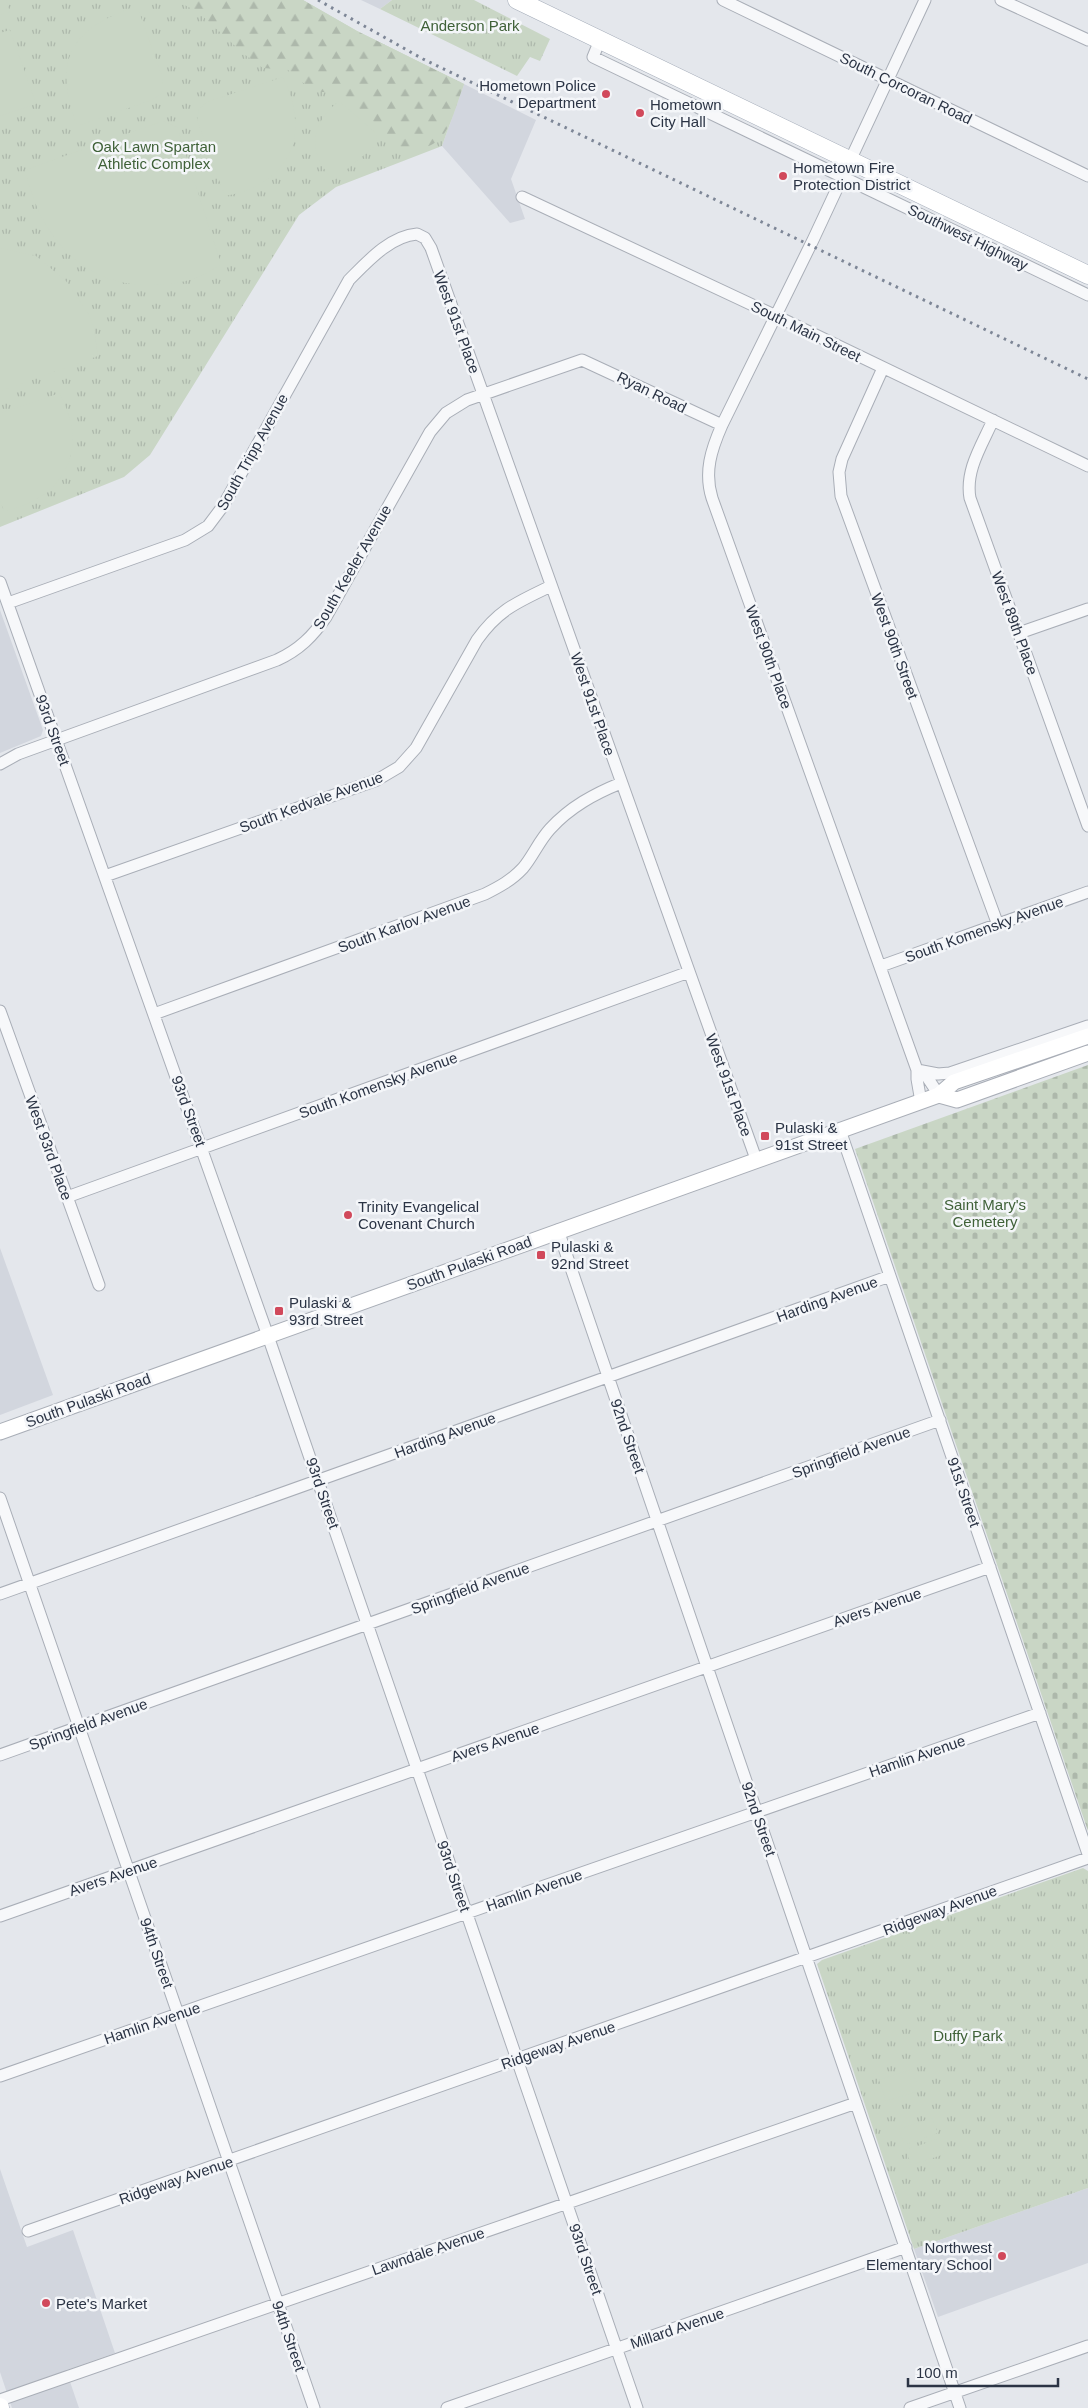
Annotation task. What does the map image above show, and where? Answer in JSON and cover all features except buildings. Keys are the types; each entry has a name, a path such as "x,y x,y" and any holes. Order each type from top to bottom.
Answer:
{"main road":[{"name":"Southwest Highway","path":"517,0 1088,275"},
{"name":"South Pulaski Road","path":"0,1432 756,1159 921,1102 939,1095 954,1082 1088,1036"},
{"name":"South Pulaski Road","path":"939,1095 956,1100 1088,1053"}],"street":[{"name":"South Corcoran Road","path":"723,0 1088,176"},
{"name":"West 90th Place","path":"921,1102 917,1070 881,966 708,487 710,452 722,425 925,0"},
{"path":"1001,0 1088,40"},
{"name":"Southwest Highway","path":"600,40 593,57 1088,295"},
{"name":"South Main Street","path":"522,197 774,315 1088,466"},
{"name":"South Tripp Avenue","path":"8,603 185,540 208,526 223,506 348,280 377,254 401,237 417,234 424,238 431,248"},
{"name":"West 91st Place","path":"431,248 756,1159"},
{"name":"South Keeler Avenue","path":"0,764 18,754 277,660 300,647 310,639 326,617 438,420 456,405 582,360"},
{"name":"Ryan Road","path":"582,360 722,425"},
{"name":"West 90th Street","path":"883,368 842,459 839,472 840,496 998,925"},
{"name":"West 89th Place","path":"993,420 971,469 968,490 1088,826"},
{"name":"93rd Street","path":"0,582 268,1336 637,2408"},
{"name":"South Kedvale Avenue","path":"105,876 377,780 389,774 416,748 488,624 500,612 551,586"},
{"path":"1019,633 1088,609"},
{"name":"South Karlov Avenue","path":"154,1014 485,894 506,883 523,867 549,830 566,812 592,795 621,782"},
{"name":"South Komensky Avenue","path":"881,966 1088,892"},
{"name":"South Komensky Avenue","path":"67,1197 689,972"},
{"name":"West 93rd Place","path":"0,1011 99,1285"},
{"path":"917,1070 938,1074 950,1073 1088,1026"},
{"name":"West 90th Place","path":"917,1070 927,1077 939,1095"},
{"name":"91st Street","path":"840,1130 1088,1856"},
{"name":"92nd Street","path":"558,1230 960,2408"},
{"name":"Harding Avenue","path":"0,1594 890,1276"},
{"name":"Springfield Avenue","path":"0,1755 940,1420"},
{"name":"94th Street","path":"0,1498 314,2408"},
{"name":"Avers Avenue","path":"0,1916 990,1567"},
{"name":"Hamlin Avenue","path":"0,2076 1040,1713"},
{"name":"Ridgeway Avenue","path":"28,2231 517,2060 1088,1856"},
{"name":"Lawndale Avenue","path":"0,2400 856,2103"},
{"name":"Millard Avenue","path":"447,2408 906,2247"},
{"path":"910,2408 1088,2346"}],"shaded area":[{"path":"361,0 392,0 380,9"},
{"path":"464,84 536,120 511,179 525,219 510,223 442,146"},
{"path":"0,610 43,730 41,736 0,753"},
{"path":"0,1248 53,1395 0,1415"},
{"path":"0,2169 27,2247 73,2230 115,2353 66,2370 79,2408 12,2408 0,2372"},
{"name":"Northwest Elementary School","path":"1088,2188 1088,2263 938,2317 914,2249"}],"green space":[{"name":"Oak Lawn Spartan Athletic Complex","path":"0,0 303,0 357,31 464,84 442,146 336,187 299,215 150,455 124,477 0,527"},
{"path":"0,0 6,0 10,12 0,15"},
{"path":"175,0 303,0 357,31 464,84 454,113 444,134 437,142 427,147 396,151 375,123 347,97 334,92 314,92 288,70 263,68 244,54 198,12"},
{"name":"Anderson Park","path":"392,0 474,0 550,39 540,61 530,57 517,76 380,9"},
{"path":"137,6 163,79 162,93 152,100 77,126 70,103 67,82 68,64 73,49 82,36 96,25 114,15"},
{"path":"10,30 36,104 0,116 0,33"},
{"path":"283,77 291,98 295,118 294,137 289,154 280,168 266,180 248,190 225,196 197,120 199,109 207,102"},
{"path":"339,101 377,134 376,145 334,180 319,160 315,139 322,119"},
{"path":"163,121 177,127 221,264 205,274 171,284 127,283 105,277 85,267 68,253 53,235 41,216 25,170"},
{"path":"0,248 36,256 66,281 89,315 94,328 98,356 0,391"},
{"path":"60,393 72,429 70,460 64,473 56,484 33,501 4,511 0,501 0,413"},
{"name":"Saint Mary's Cemetery","path":"1088,1065 1088,1831 855,1149"},
{"name":"Duffy Park","path":"1083,1868 1088,1871 1088,2188 914,2249 817,1964 822,1960"},
{"path":"912,2069 919,2091 886,2101 879,2080"},
{"path":"932,2118 938,2133 904,2145 899,2129"},
{"path":"940,2138 945,2154 911,2165 906,2150"}],"railway":[{"path":"318,0 423,59 1088,379"}],"place":[{"name":"Hometown Police Department","path":"606,94"},
{"name":"Hometown City Hall","path":"640,113"},
{"name":"Hometown Fire Protection District","path":"783,176"},
{"name":"Pulaski & 91st Street","path":"765,1136"},
{"name":"Trinity Evangelical Covenant Church","path":"348,1215"},
{"name":"Pulaski & 92nd Street","path":"541,1255"},
{"name":"Pulaski & 93rd Street","path":"279,1311"},
{"name":"Northwest Elementary School","path":"1002,2256"},
{"name":"Pete's Market","path":"46,2303"}]}
